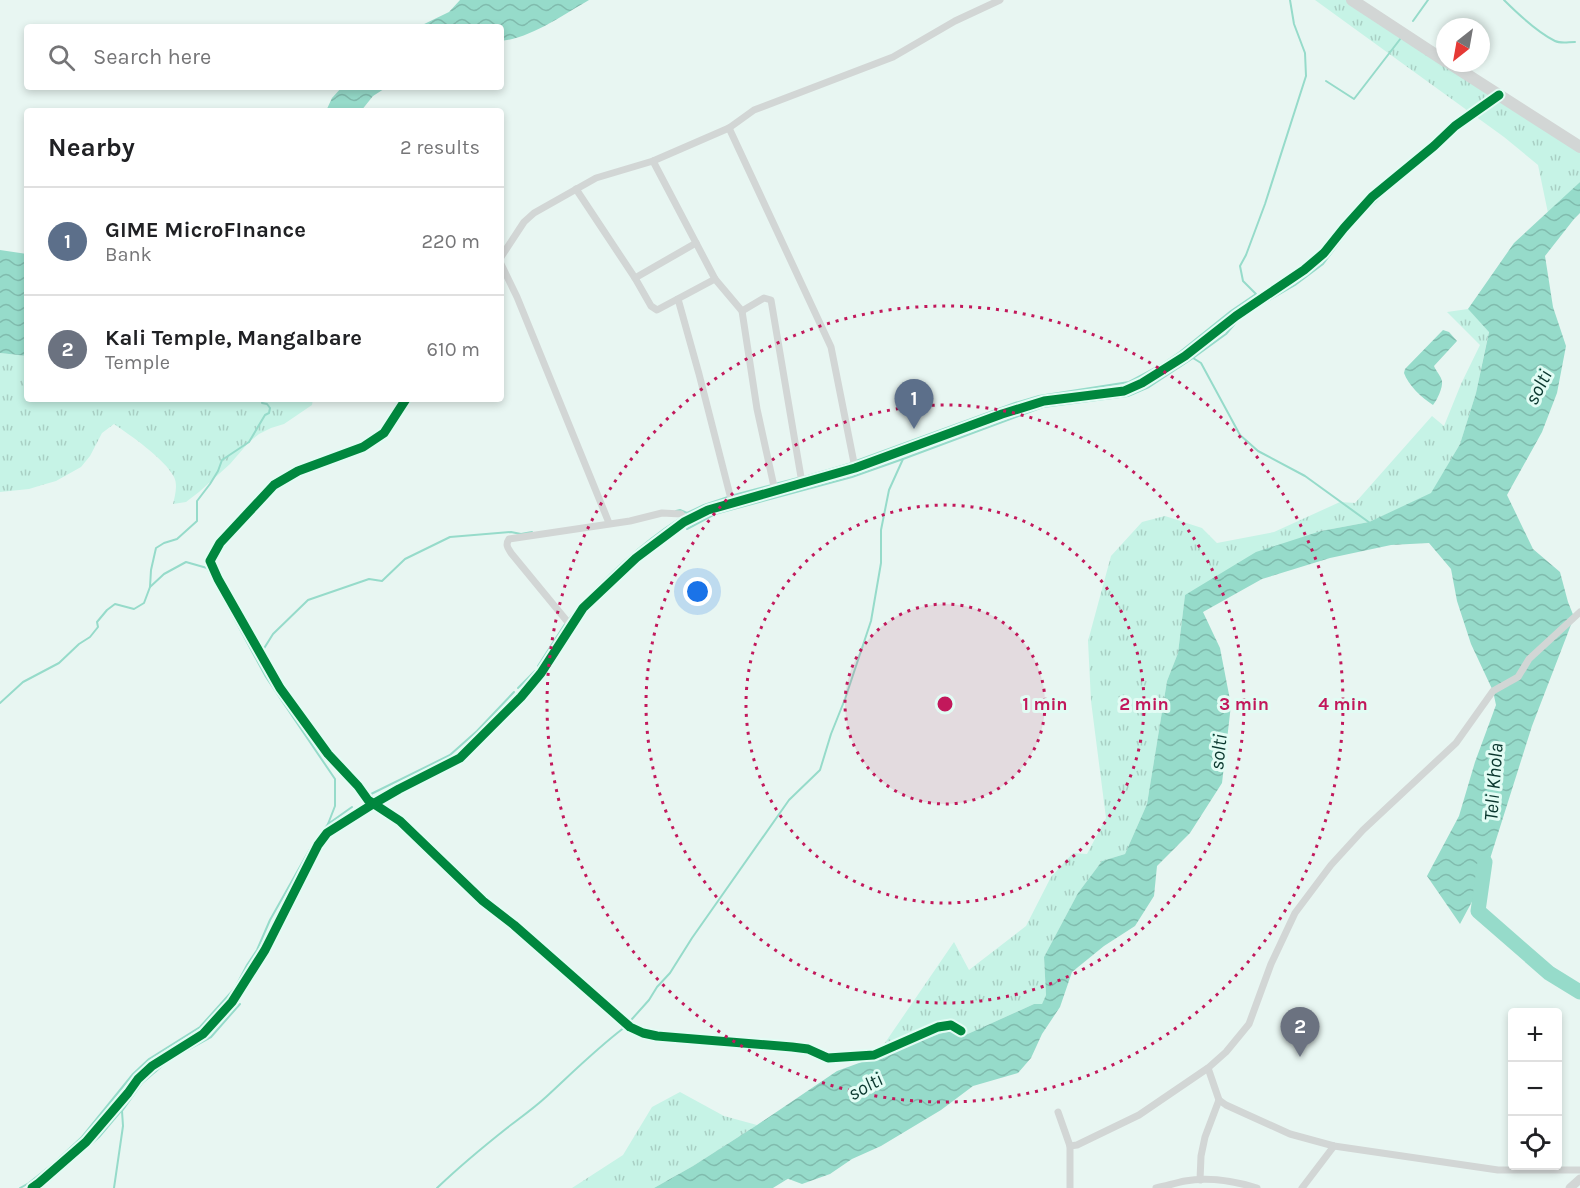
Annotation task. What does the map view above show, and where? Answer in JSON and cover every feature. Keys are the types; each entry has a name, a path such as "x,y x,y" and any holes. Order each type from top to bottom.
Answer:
{"highway":[{"path":"1352,0 1436,55"},
{"path":"1463,72 1580,147"}],"street":[{"path":"504,252 524,222 534,213 596,178 653,161 729,128 754,110 892,57 955,21 1000,0"},
{"path":"32,1188 86,1142 145,1072 203,1034 232,1002 265,950 318,845 327,833 399,789 460,758 521,697 541,673 583,608 636,558 687,521 708,510 855,468 1044,401 1124,391 1142,383 1185,356 1236,316 1304,270 1324,253 1372,197 1455,126 1499,95"},
{"path":"729,128 831,347 855,468"},
{"path":"653,161 715,279 742,311 757,409 775,491"},
{"path":"576,189 636,278 654,309 657,310 715,279"},
{"path":"636,278 696,243"},
{"path":"504,270 609,523"},
{"path":"742,311 764,298 771,300 802,483"},
{"path":"678,299 732,503"},
{"path":"404,402 384,433 363,447 298,471 274,485 220,543 210,561 279,688 328,754 368,800 400,821 483,901 514,925 630,1027 643,1033 808,1049 828,1058 874,1054 938,1027 951,1025 961,1031"},
{"path":"571,626 511,554 506,543 509,539 630,521 662,513 681,514 687,521"},
{"path":"1070,1146 1139,1115 1208,1068 1226,1052 1249,1024 1271,964 1295,914 1313,886 1363,830 1456,743 1492,691 1518,677 1528,659 1580,612"},
{"path":"1208,1068 1219,1100 1290,1134 1334,1146 1498,1170 1580,1170"},
{"path":"1200,1180 1205,1137 1219,1100"},
{"path":"1058,1112 1070,1146 1070,1188"},
{"path":"1302,1188 1334,1146"},
{"path":"1570,1188 1580,1179"},
{"path":"1156,1188 1200,1180 1234,1182 1257,1188"}],"green space":[{"path":"1315,0 1352,0 1436,55 1436,72 1462,72 1580,149 1580,182 1548,213 1538,165 1504,137"},
{"path":"1468,309 1489,331 1476,393 1460,444 1431,494 1369,522 1321,531 1185,595 1178,653 1167,681 1147,804 1125,854 1102,861 1078,893 1044,957 1046,995 1042,1004 1034,1004 961,1037 876,1056 954,942 969,970 1026,926 1051,877 1073,853 1087,854 1106,818 1091,701 1088,641 1111,556 1142,522 1165,516 1202,528 1217,543 1274,532 1340,502 1355,503 1432,416 1444,426 1480,345 1447,312"},
{"path":"0,353 24,356 24,402 312,402 312,405 284,424 259,434 230,464 186,502 173,504 176,483 169,470 147,448 114,424 102,433 90,456 81,467 56,481 29,489 0,492"},
{"path":"680,1092 724,1116 757,1125 654,1188 572,1188 623,1155 652,1107"}],"water":[{"path":"460,0 589,0 535,31 504,40 504,24 424,24 449,12"},
{"path":"339,90 382,90 373,96 363,108 327,108"},
{"name":"solti","path":"1580,182 1580,213 1545,256 1553,307 1566,346 1557,393 1542,432 1507,495 1533,549 1560,572 1574,617 1532,726 1483,881 1460,924 1427,876 1459,816 1475,762 1496,705 1493,691 1471,644 1457,601 1451,569 1429,543 1391,545 1330,558 1262,579 1203,612 1220,648 1231,705 1222,783 1190,833 1157,866 1154,896 1135,926 1104,946 1072,972 1060,1007 1042,1034 1031,1058 1018,1073 973,1086 941,1110 881,1146 852,1159 830,1174 802,1184 786,1178 771,1188 654,1188 693,1166 837,1071 939,1034 952,1031 961,1037 1034,1004 1042,1004 1046,995 1044,957 1078,893 1102,861 1125,854 1147,804 1167,681 1178,653 1185,595 1256,552 1321,531 1369,522 1431,493 1460,444 1476,393 1489,332 1468,309 1514,243"},
{"path":"0,250 24,254 24,356 0,353"},
{"path":"1443,330 1449,332 1457,341 1434,366 1441,377 1442,384 1433,405 1416,391 1404,373 1405,369"}],"waterway":[{"path":"856,461 1039,396 1129,382 1180,352 1256,294 1243,281 1240,266 1265,204 1306,76 1305,53 1294,24 1290,0"},
{"path":"1413,21 1428,0"},
{"path":"1504,0 1528,22 1555,41 1575,42"},
{"path":"1326,81 1354,99 1401,38"},
{"path":"1193,358 1226,334 1238,320 1295,285 1323,264 1353,224 1389,188"},
{"path":"632,1019 670,973 789,800 820,770 871,621 881,563 881,530 889,490 903,459 1043,407 1128,396 1149,387 1193,358 1201,363 1240,435 1258,451 1305,476 1370,523"},
{"path":"0,703 23,682 59,663 90,637 98,627 97,622 115,604 134,609 144,603 150,587 156,548 177,539 197,521 197,501 218,471 222,460 249,442 265,415 269,413 270,408 262,402"},
{"path":"687,529 715,514 852,477 903,459"},
{"path":"804,477 852,463"},
{"path":"775,484 798,478"},
{"path":"734,495 772,485"},
{"path":"676,511 687,513 728,497"},
{"path":"569,619 620,565 679,519"},
{"path":"263,650 273,634 308,600 369,579 382,581 405,559 450,537 532,532"},
{"path":"150,587 164,574 186,562 207,568 266,677 335,779 335,806 328,824"},
{"path":"538,666 565,624"},
{"path":"518,688 535,671"},
{"path":"367,796 450,755 477,731 514,692"},
{"path":"20,1188 54,1163 82,1137 133,1074 149,1059 200,1027 235,988 310,849 328,824 352,807"},
{"name":"Teli Khola","path":"1485,862 1478,911 1549,973 1580,992"},
{"path":"114,1188 123,1126 122,1111 142,1083 169,1060 211,1037 240,1004"},
{"path":"437,1188 625,1027"},
{"path":"41,1188 99,1137 121,1111"},
{"path":"771,1188 789,1177"}],"cycle path":[{"path":"32,1188 86,1142 138,1079 152,1066 203,1034 232,1002 265,950 318,845 327,833 399,789 460,758 521,697 541,673 583,608 636,558 684,522 708,510 855,468 1044,401 1124,391 1142,383 1185,356 1236,316 1304,270 1324,253 1372,197 1455,126 1499,95"},
{"path":"404,402 384,433 363,447 298,471 274,485 220,543 210,561 280,688 328,754 368,800 400,821 483,901 514,925 630,1027 643,1033 808,1049 828,1058 874,1055 938,1027 951,1025 961,1031"}],"place":[{"name":"GIME MicroFInance","path":"914,429"},
{"name":"Kali Temple, Mangalbare","path":"1300,1057"}]}
